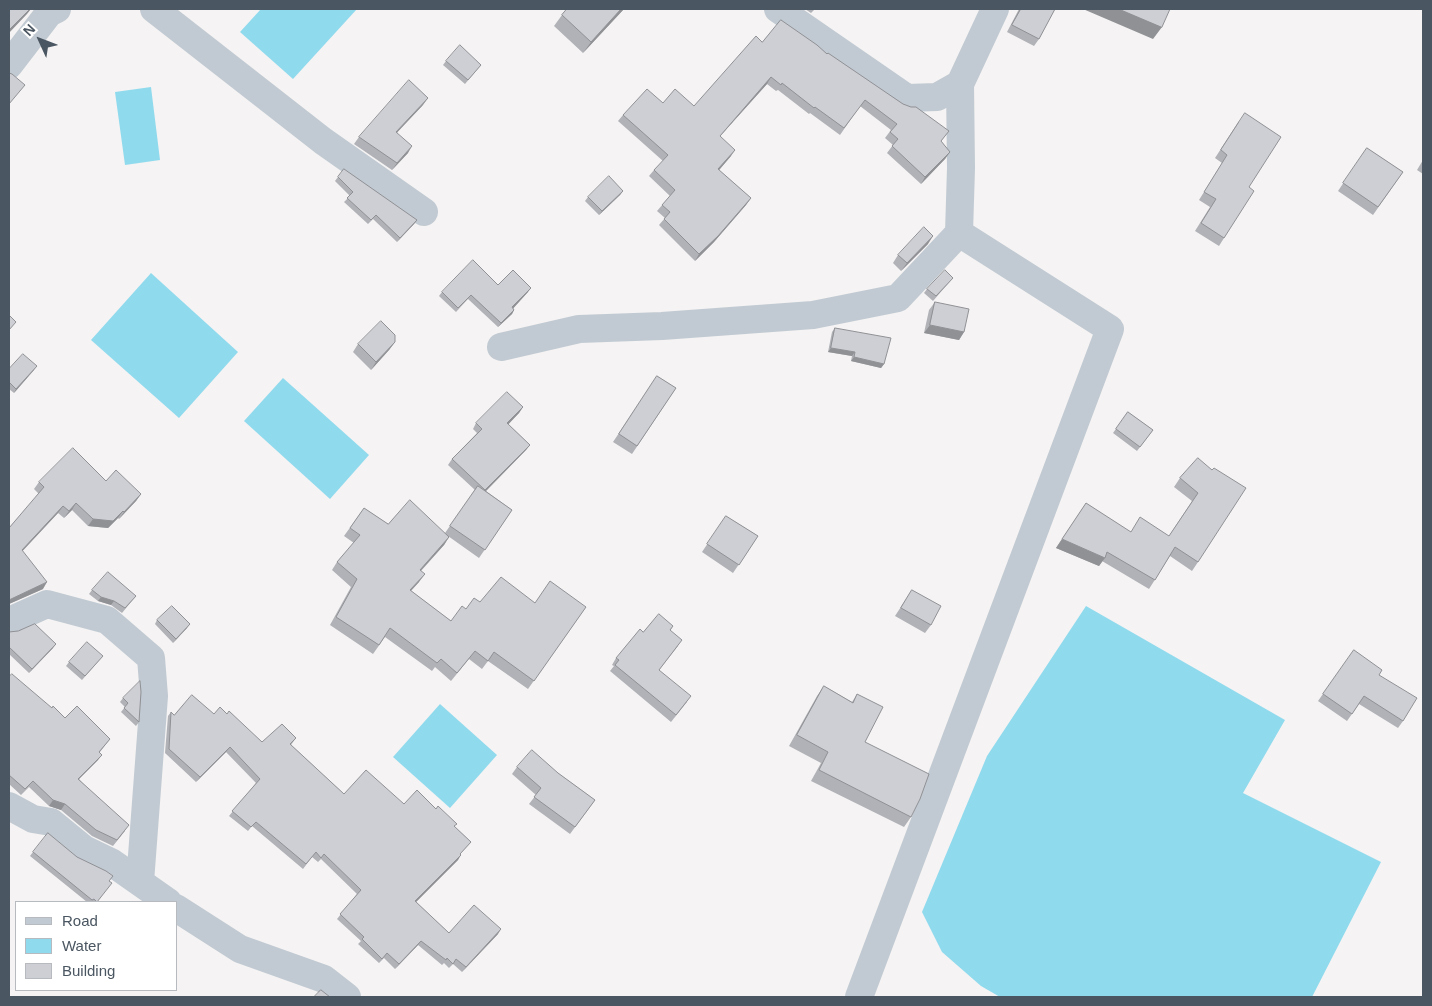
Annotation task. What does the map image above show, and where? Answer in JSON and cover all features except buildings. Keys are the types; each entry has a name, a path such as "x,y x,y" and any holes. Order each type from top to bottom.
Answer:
{"street":[{"path":"9,65 49,13 56,9"},
{"path":"154,9 323,141 424,212"},
{"path":"778,9 908,98 937,97 960,84"},
{"path":"500,347 579,329 662,326 813,315 898,298 959,233 961,168 960,84 994,9"},
{"path":"859,997 1110,329 959,233"},
{"path":"9,621 47,604 106,620 151,658 154,696 140,882"},
{"path":"9,806 33,819 51,822 84,849 111,862 167,901"},
{"path":"178,909 240,949 324,979 347,997"}],"water":[{"path":"261,9 357,9 293,79 240,32"},
{"path":"151,87 160,160 125,165 115,92"},
{"path":"151,273 238,352 179,418 91,340"},
{"path":"283,378 369,455 330,499 244,421"},
{"path":"1086,606 1285,720 1243,793 1381,862 1312,997 1000,997 981,986 942,952 922,912 987,756"},
{"path":"440,704 497,755 450,808 393,757"}]}
